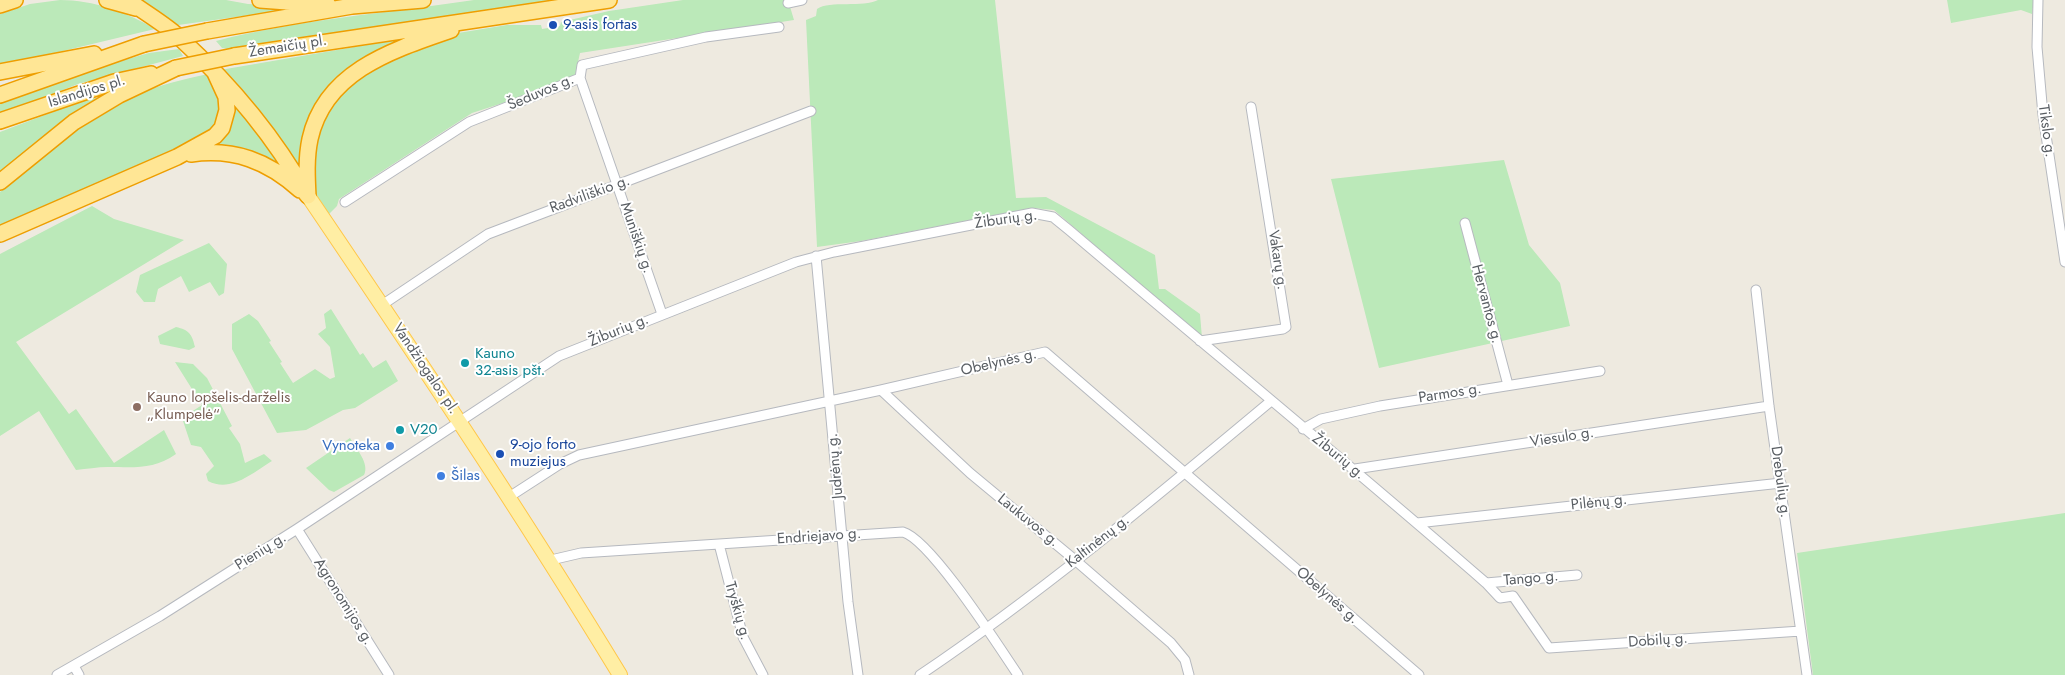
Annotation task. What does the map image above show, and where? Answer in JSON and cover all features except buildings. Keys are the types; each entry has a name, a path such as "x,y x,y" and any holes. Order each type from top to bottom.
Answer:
{"highway":[{"path":"0,5 15,0"},
{"path":"108,0 134,4"},
{"path":"260,0 352,6"},
{"name":"Žemaičių pl.","path":"0,72 207,31 352,6 423,0"},
{"name":"Žemaičių pl.","path":"0,182 74,122 119,96 176,68 234,56 609,0"},
{"name":"Vandžiogalos pl.","path":"134,4 180,38 236,93 292,169 308,196"},
{"path":"308,196 310,140 326,101 344,80 374,60 401,47 488,18"},
{"name":"Islandijos pl.","path":"0,95 144,44"},
{"name":"Islandijos pl.","path":"0,121 114,82 176,68"},
{"path":"0,234 206,142 222,128 227,110 226,97 215,73"},
{"path":"177,156 217,152 246,156 278,172 308,196"},
{"path":"0,240 28,223"}],"main road":[{"name":"Vandžiogalos pl.","path":"308,196 460,420 551,560 620,675"}],"street":[{"path":"788,3 802,0"},
{"name":"Tikslo g.","path":"2038,0 2037,47 2043,114 2065,262"},
{"name":"Šeduvos g.","path":"345,202 468,122 580,78 582,65 706,37 779,27"},
{"name":"Muniškių g.","path":"580,78 662,314"},
{"name":"Vakarų g.","path":"1200,341 1284,329 1286,326 1251,107"},
{"name":"Radviliškio g.","path":"382,305 488,234 811,111"},
{"name":"Žiburių g.","path":"460,420 559,356 776,268 816,256 1032,213 1043,214 1053,217 1069,230 1303,429 1355,469 1486,583 1500,598 1513,596 1530,620"},
{"name":"Hervantos g.","path":"1464,223 1508,385"},
{"name":"Judrėnų g.","path":"816,256 852,641 858,675"},
{"name":"Drebulių g.","path":"1756,290 1769,406 1807,675"},
{"name":"Obelynės g.","path":"510,497 560,464 579,455 881,390 1045,352 1420,675"},
{"name":"Parmos g.","path":"1303,429 1321,419 1380,406 1600,371"},
{"name":"Laukuvos g.","path":"881,390 970,473 1075,560 1178,650 1185,660 1189,675"},
{"name":"Kaltinėnų g.","path":"920,675 987,628 1075,560 1271,401"},
{"name":"Viesulo g.","path":"1355,469 1769,406"},
{"name":"Pienių g.","path":"57,675 160,616 297,529 460,420"},
{"name":"Pilėnų g.","path":"1417,523 1781,483"},
{"name":"Agronomijos g.","path":"297,529 389,675"},
{"name":"Endriejavo g.","path":"551,560 581,553 900,532 911,535 954,583 1018,675"},
{"name":"Tryškių g.","path":"720,544 743,637 763,675"},
{"name":"Tango g.","path":"1486,583 1577,575"},
{"name":"Dobilų g.","path":"1530,620 1544,643 1549,648 1556,649 1800,631"},
{"path":"74,666 79,675"}],"green space":[{"path":"60,0 85,2 109,8 133,17 155,29 0,66 0,14 30,4"},
{"path":"139,0 226,0 248,4 289,6 294,9 171,26"},
{"path":"474,0 565,0 229,49 222,48 216,41 280,27"},
{"path":"683,0 788,0 794,20 580,53 574,80 472,113 339,199 337,206 328,215 318,199 311,180 310,163 320,120 353,77 425,43 458,33 507,25 541,25 542,29 560,26 561,22 609,11"},
{"path":"878,0 995,0 1016,198 1046,197 1155,255 1159,289 1165,289 1200,314 1202,338 1054,210 1033,208 861,241 817,247 806,20 816,16 817,9 823,6 864,4"},
{"path":"1947,0 2034,0 2032,14 2021,10 1951,23"},
{"path":"407,38 408,41 326,94 302,175 220,70"},
{"path":"179,49 183,56 78,84 0,115 0,101 82,72 149,53"},
{"path":"208,74 220,94 222,118 206,140 0,227 0,192 65,137 100,113 138,94 172,82"},
{"path":"232,96 292,174 209,148"},
{"path":"104,97 0,174 0,132 87,99"},
{"path":"1504,160 1529,245 1560,283 1570,326 1379,368 1331,179"},
{"path":"92,206 114,219 184,240 16,342 69,414 76,409 114,463 164,430 176,454 151,465 76,470 39,411 0,436 0,254"},
{"path":"209,243 227,264 224,293 219,296 210,282 189,292 181,276 158,289 155,302 144,302 136,292 140,275"},
{"path":"331,309 360,355 363,353 373,368 386,360 398,381 355,408 343,410 306,430 277,433 232,349 232,324 249,314 258,321 293,383 315,369 330,379 335,377 330,347 318,334 326,328 324,314"},
{"path":"176,327 189,333 195,347 189,350 160,344 158,336"},
{"path":"175,362 193,364 207,378 232,426 229,428 240,444 245,463 264,454 272,461 249,476 233,483 225,485 208,481 206,474 214,466 201,447 191,445 182,418 202,405"},
{"path":"350,438 364,461 364,475 334,492 329,490 306,468"},
{"path":"2065,513 2065,675 1813,675 1797,553"}],"place":[{"name":"9-asis fortas","path":"553,25"},
{"name":"Kauno 32-asis pšt.","path":"465,363"},
{"name":"Kauno lopšelis-darželis „Klumpelė“","path":"137,407"},
{"name":"V20","path":"400,430"},
{"name":"Vynoteka","path":"390,446"},
{"name":"9-ojo forto muziejus","path":"500,454"},
{"name":"Šilas","path":"441,476"}]}
